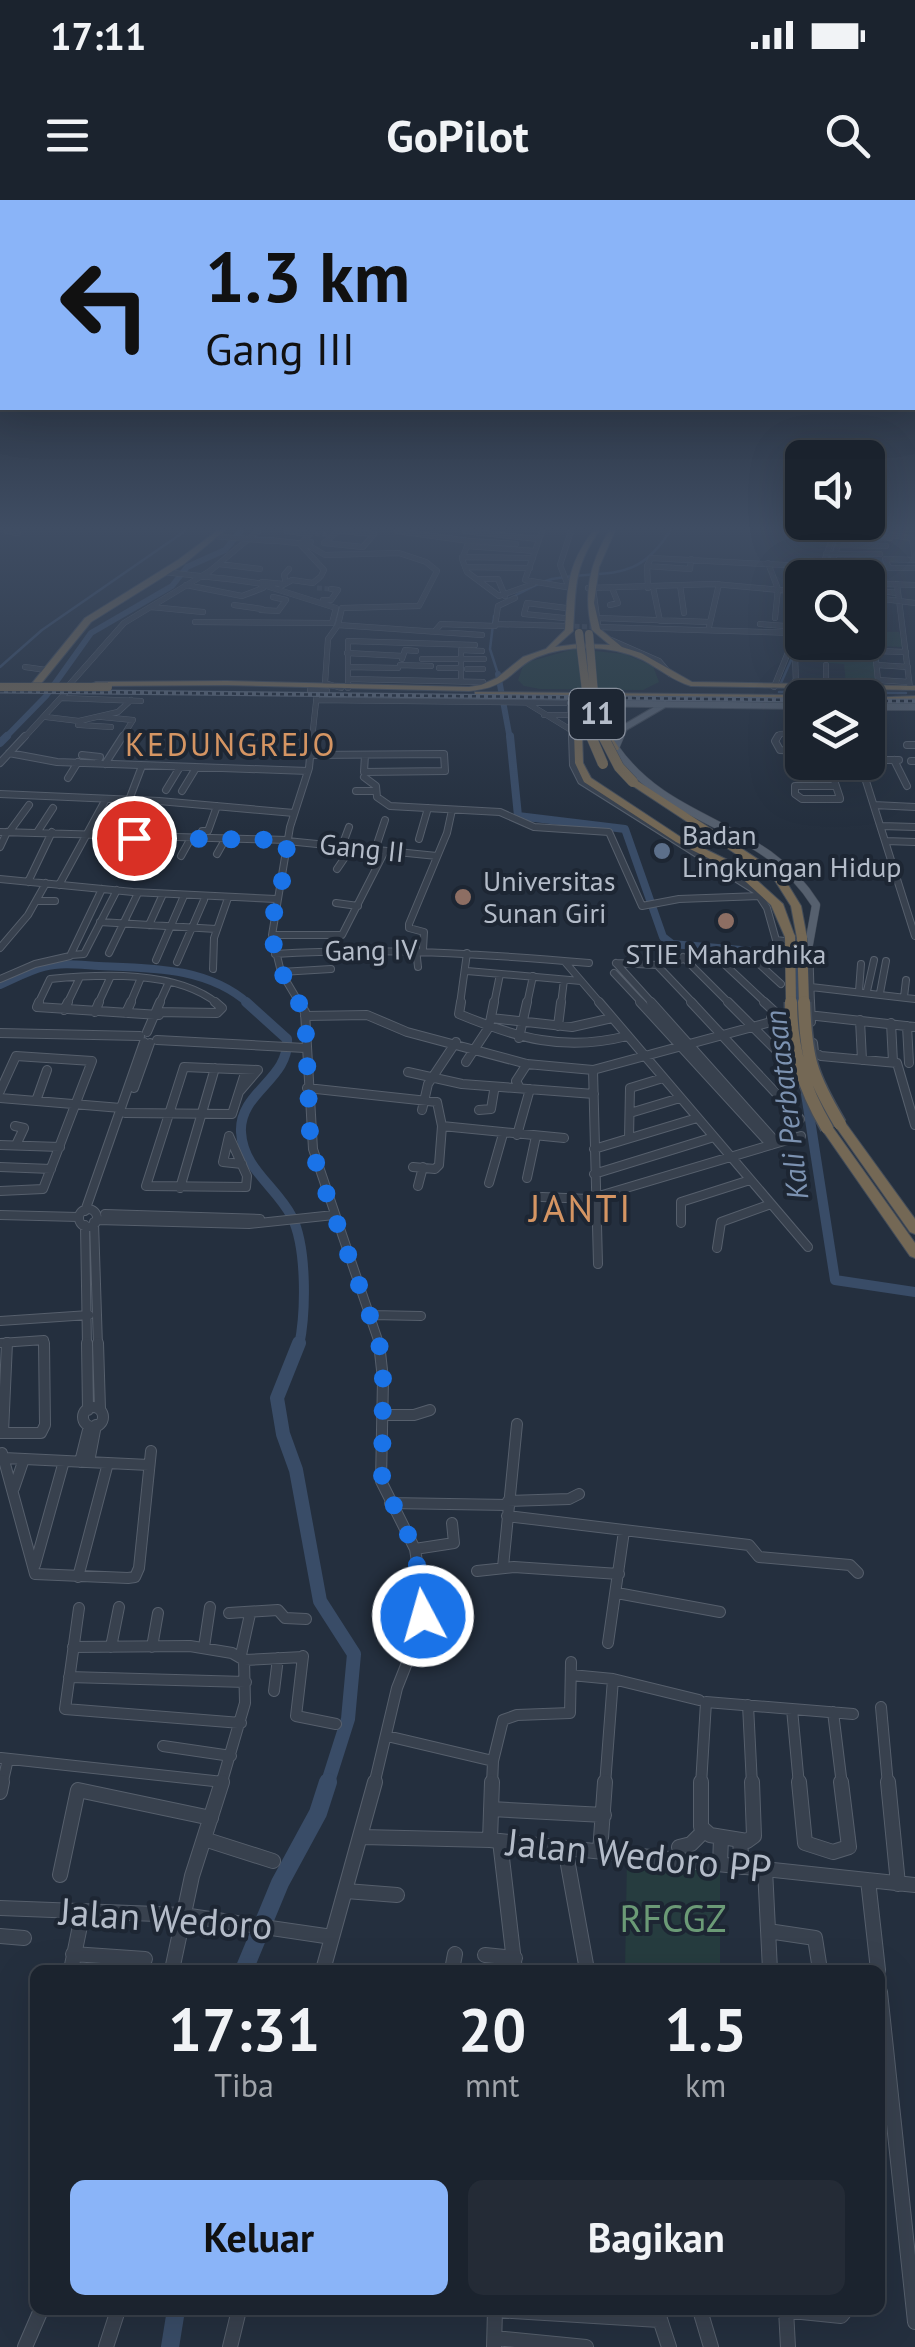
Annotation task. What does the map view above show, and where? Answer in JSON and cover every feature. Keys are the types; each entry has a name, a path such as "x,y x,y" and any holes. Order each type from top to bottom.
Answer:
{"highway":[{"path":"0,687 44,684 83,631"},
{"path":"0,687 44,684 67,691 243,686 317,693 491,691 515,668 561,642 564,631"},
{"path":"571,631 581,643 594,641 594,631"},
{"name":"11","path":"594,631 602,743 612,761 627,782 739,861 762,882 800,940"},
{"path":"598,631 609,642 691,684 735,690"},
{"path":"535,655 578,647 634,653"},
{"path":"515,668 512,680 518,687 572,700"},
{"path":"0,687 345,685 491,691 513,698 572,700 657,688 665,672"},
{"path":"665,672 674,686 702,694"},
{"path":"628,694 702,694 785,686"},
{"path":"885,688 913,690"},
{"path":"785,697 664,692 913,690"},
{"path":"885,695 913,690"},
{"path":"572,700 581,772 590,784 680,840 738,869 779,906"},
{"path":"578,743 586,735 602,734 616,748"},
{"name":"11","path":"627,782 763,864 792,896 800,940 795,1064 802,1086 915,1229"},
{"path":"669,800 750,851 763,864"},
{"name":"11","path":"834,1126 915,1253"}],"main road":[{"path":"572,700 785,706"},
{"path":"665,704 624,728 616,748 635,775 669,800 769,854 795,874 816,905 800,940"},
{"path":"885,707 915,708"}],"street":[{"path":"0,763 46,717 117,631"},
{"path":"334,631 328,639 325,683 394,680 462,669 484,659"},
{"path":"437,631 482,636"},
{"path":"470,635 472,631"},
{"path":"903,631 913,690"},
{"path":"345,685 349,641 416,650"},
{"path":"346,653 474,645"},
{"path":"394,680 406,648"},
{"path":"462,669 461,650 482,651"},
{"path":"906,652 876,650 878,680 894,681 913,690"},
{"path":"891,651 894,681"},
{"path":"422,658 462,669 491,691"},
{"path":"76,660 90,661"},
{"path":"774,687 785,660"},
{"path":"826,665 827,680"},
{"path":"876,665 908,667"},
{"path":"349,666 483,669"},
{"path":"25,668 44,684"},
{"path":"67,691 141,701"},
{"path":"317,693 311,755 287,840 272,935 281,972 305,1016 299,1045 313,1149 372,1315 380,1352 380,1472 390,1502 415,1549 423,1616 397,1688 362,1836 324,1965"},
{"path":"305,1016 367,1015 407,1032 527,1064 593,1070 786,1017 809,1015 911,1026 912,1063 814,1052 809,1015 811,987 800,940 776,940 760,896 581,781 573,766 572,700 527,702 513,698"},
{"path":"46,717 79,721 102,717 118,712 131,700"},
{"path":"527,702 572,730"},
{"path":"544,714 570,715"},
{"path":"101,764 133,720 102,717"},
{"path":"79,721 78,725 111,727"},
{"path":"785,735 776,736 776,747 785,750"},
{"path":"343,755 346,745"},
{"path":"8,753 101,764 308,771"},
{"path":"311,755 444,754 445,771 364,772 365,756"},
{"path":"343,755 353,760"},
{"path":"68,778 80,759"},
{"path":"885,760 896,760 907,786"},
{"path":"122,837 134,800 132,784 142,766"},
{"path":"166,790 180,767"},
{"path":"182,791 196,768"},
{"path":"364,777 374,784 388,805 502,813 506,820 520,824 610,832 642,906 663,905 679,898 760,896"},
{"path":"834,780 836,786 838,800 800,798 794,788 836,786"},
{"path":"866,780 915,936"},
{"path":"40,795 47,783"},
{"path":"356,790 376,791"},
{"path":"0,794 134,800 176,807 233,803 294,813"},
{"path":"58,884 106,799"},
{"path":"0,847 6,832 29,805"},
{"path":"874,805 915,806"},
{"path":"181,856 202,831 208,831 217,806"},
{"path":"38,831 53,808"},
{"path":"419,839 428,808"},
{"path":"418,967 424,932 409,926 452,810"},
{"path":"375,850 385,820"},
{"path":"881,826 915,826"},
{"path":"900,826 912,843"},
{"path":"342,846 350,827"},
{"name":"Gang II","path":"6,832 287,840 437,856"},
{"path":"28,882 52,832"},
{"path":"132,851 138,838"},
{"path":"151,862 159,838"},
{"path":"217,854 226,838"},
{"path":"887,844 912,843"},
{"path":"338,869 352,847"},
{"path":"272,935 341,936 385,851"},
{"path":"0,879 204,900 276,899"},
{"path":"0,948 46,883"},
{"path":"71,956 102,889"},
{"path":"0,979 22,968 84,954 117,890"},
{"path":"110,953 138,893"},
{"path":"162,896 228,899"},
{"path":"149,925 162,896"},
{"path":"156,960 183,898"},
{"path":"213,969 216,929 228,899"},
{"path":"177,962 204,900"},
{"path":"36,901 55,901"},
{"path":"336,903 358,906"},
{"path":"909,917 915,904"},
{"path":"100,922 216,929"},
{"path":"95,932 119,933"},
{"path":"373,948 374,937"},
{"name":"Gang IV","path":"275,954 420,949 590,963"},
{"path":"466,953 467,971 458,1013 519,1038 582,1048 627,1036"},
{"path":"684,957 781,1056 790,1098 782,1098"},
{"path":"768,963 684,957 657,964 615,964 774,1144"},
{"path":"720,960 777,1014 768,1022"},
{"path":"863,991 874,960"},
{"path":"880,993 886,961"},
{"path":"565,962 808,1246"},
{"path":"757,962 781,984"},
{"path":"657,964 800,1118"},
{"path":"861,964 863,991"},
{"path":"281,972 330,969"},
{"path":"467,971 580,981"},
{"path":"614,973 684,1045"},
{"path":"435,1052 461,1064 475,1048 490,1023 500,974"},
{"path":"64,1010 80,976"},
{"path":"80,976 140,980 189,990 214,998 222,1010 126,1013 37,1006 50,978 80,976"},
{"path":"519,1038 532,976"},
{"path":"95,1012 110,978"},
{"path":"126,1013 140,980"},
{"path":"558,1026 564,980"},
{"path":"904,997 906,980"},
{"path":"811,987 845,988 915,1000"},
{"path":"94,1409 90,1217 167,988"},
{"path":"592,1023 599,1002"},
{"path":"490,1023 522,1021 558,1026 612,1018"},
{"path":"860,1020 862,1060"},
{"path":"891,1023 895,1063 915,1125"},
{"path":"3,1033 299,1045"},
{"path":"422,1105 432,1078 456,1042"},
{"path":"0,1191 43,1190 76,1105 90,1059 16,1056 0,1095 76,1105 124,1108 170,1111 202,1113 232,1114 246,1070 184,1067 170,1111 145,1185 244,1188 248,1180 242,1164"},
{"path":"517,1135 521,1088 516,1081 527,1064"},
{"path":"180,1188 215,1068"},
{"path":"36,1101 47,1070"},
{"path":"593,1070 598,1264"},
{"path":"408,1072 462,1084 594,1094"},
{"path":"629,1138 630,1088 663,1078"},
{"path":"462,1084 463,1090 521,1088"},
{"path":"307,1088 422,1105 438,1102 442,1126 438,1167 418,1167 418,1186"},
{"path":"480,1110 491,1108 494,1091"},
{"path":"630,1113 680,1098"},
{"path":"594,1149 697,1118"},
{"path":"442,1126 471,1124 503,1134 564,1138"},
{"path":"14,1126 24,1128 16,1145"},
{"path":"489,1184 503,1134"},
{"path":"527,1178 536,1136"},
{"path":"542,1197 594,1198 800,1136"},
{"path":"594,1174 714,1137"},
{"path":"0,1144 60,1147"},
{"path":"0,1167 51,1169"},
{"path":"682,1223 680,1202 750,1180"},
{"path":"717,1248 721,1222 771,1204"},
{"path":"0,1214 249,1224 334,1215"},
{"path":"0,1321 92,1315"},
{"path":"372,1315 422,1316"},
{"path":"44,1340 46,1428 40,1433 2,1433 3,1343 44,1340"},
{"path":"85,1462 93,1426 105,1416 94,1409"},
{"path":"93,1426 82,1418 94,1409"},
{"path":"383,1415 414,1415 430,1410"},
{"path":"503,1566 517,1424"},
{"path":"149,1465 3,1456 39,1576 136,1576 152,1451"},
{"path":"13,1490 24,1459"},
{"path":"34,1567 64,1461"},
{"path":"78,1577 108,1463"},
{"path":"508,1507 569,1499 579,1494"},
{"path":"390,1502 508,1507 624,1531 748,1545 761,1558 850,1565 858,1573"},
{"path":"415,1549 454,1543 452,1523"},
{"path":"608,1643 624,1531"},
{"path":"477,1570 503,1566 619,1574"},
{"path":"616,1593 720,1612"},
{"path":"204,1647 210,1606"},
{"path":"111,1647 120,1607"},
{"path":"79,1608 65,1709 241,1723"},
{"path":"173,1965 204,1839 241,1723 246,1682 242,1657 250,1614 256,1608 278,1610 285,1618 306,1619"},
{"path":"152,1647 158,1612"},
{"path":"228,1612 250,1614"},
{"path":"74,1647 204,1647 242,1657 303,1655 296,1716 336,1724"},
{"path":"274,1691 278,1658"},
{"path":"486,1955 515,1964 491,1809 493,1761 505,1717 570,1714 571,1668 699,1700"},
{"path":"70,1677 246,1682"},
{"path":"600,1852 612,1680"},
{"path":"679,1847 691,1844 703,1832 701,1746 705,1704 853,1714"},
{"path":"703,1832 721,1838 753,1839 748,1705"},
{"path":"881,1707 898,1884"},
{"path":"792,1708 805,1841 810,1848 827,1851 849,1847 833,1712"},
{"path":"387,1736 493,1761"},
{"path":"163,1746 230,1756"},
{"path":"0,1792 4,1758 222,1782"},
{"path":"60,1875 78,1790 211,1818"},
{"path":"491,1809 604,1815"},
{"name":"Jalan Wedoro PP","path":"362,1836 495,1840 915,1885"},
{"path":"720,1864 721,1838"},
{"path":"204,1839 274,1861"},
{"path":"740,1840 742,1867"},
{"path":"565,1848 586,1965"},
{"path":"827,1851 831,1876"},
{"path":"765,1869 770,1965"},
{"path":"868,1880 877,1965"},
{"path":"346,1891 396,1895"},
{"name":"Jalan Wedoro","path":"0,1908 183,1915 332,1936"},
{"path":"72,1965 82,1911"},
{"path":"768,1932 816,1938 819,1965"},
{"path":"0,1936 24,1938"},
{"path":"73,1954 144,1959"},
{"path":"453,1965 455,1954"},
{"path":"885,2039 915,2322"},
{"path":"25,2347 39,2315"},
{"path":"106,2347 116,2315"},
{"path":"230,2347 238,2315"},
{"path":"495,2315 494,2343 586,2347"},
{"path":"658,2315 669,2347"},
{"path":"701,2315 711,2347"},
{"path":"785,2315 788,2347"}],"green space":[{"path":"885,632 899,632 903,647 885,646"},
{"path":"574,649 625,654 653,666 659,682 643,690 540,689 524,686 518,680 524,663"},
{"path":"877,660 879,680 846,680 844,664 814,662"},
{"name":"RFCGZ","path":"627,1857 720,1868 720,1965 625,1965"}],"waterway":[{"path":"0,667 41,631"},
{"path":"4,739 46,696 94,631"},
{"name":"Kali Perbatasan","path":"492,631 490,649 498,674"},
{"path":"781,683 791,660"},
{"name":"Kali Perbatasan","path":"498,674 510,739"},
{"path":"779,692 906,693"},
{"path":"4,739 7,736"},
{"name":"Kali Perbatasan","path":"510,736 518,816 625,829 663,937 672,944 798,955 797,1004"},
{"path":"0,743 4,739"},
{"path":"0,985 58,965 139,968 197,976 249,1004"},
{"path":"246,1002 287,1039 281,1065 248,1106 241,1132 248,1157 285,1206 297,1230 304,1280 299,1346"},
{"name":"Kali Perbatasan","path":"797,1004 797,1011"},
{"name":"Kali Perbatasan","path":"806,1094 835,1280 915,1292"},
{"path":"299,1343 277,1398 283,1434 296,1470 320,1601 354,1654 348,1719 327,1785"},
{"path":"246,1965 280,1883 318,1813 328,1782"},
{"path":"170,2347 175,2315"}],"railway":[{"path":"0,691 785,700"},
{"path":"885,701 915,701"}],"place":[{"name":"Badan Lingkungan Hidup","path":"662,851"},
{"name":"Universitas Sunan Giri","path":"463,897"},
{"name":"STIE Mahardhika","path":"726,921"}],"district":[{"name":"KEDUNGREJO","path":"231,745"},
{"name":"JANTI","path":"581,1209"}],"route":[{"path":"134,838 287,840 288,856 272,921 273,942 286,984 305,1012 310,1133 317,1167 379,1341 383,1379 379,1462 382,1481 415,1549 423,1616"}]}
